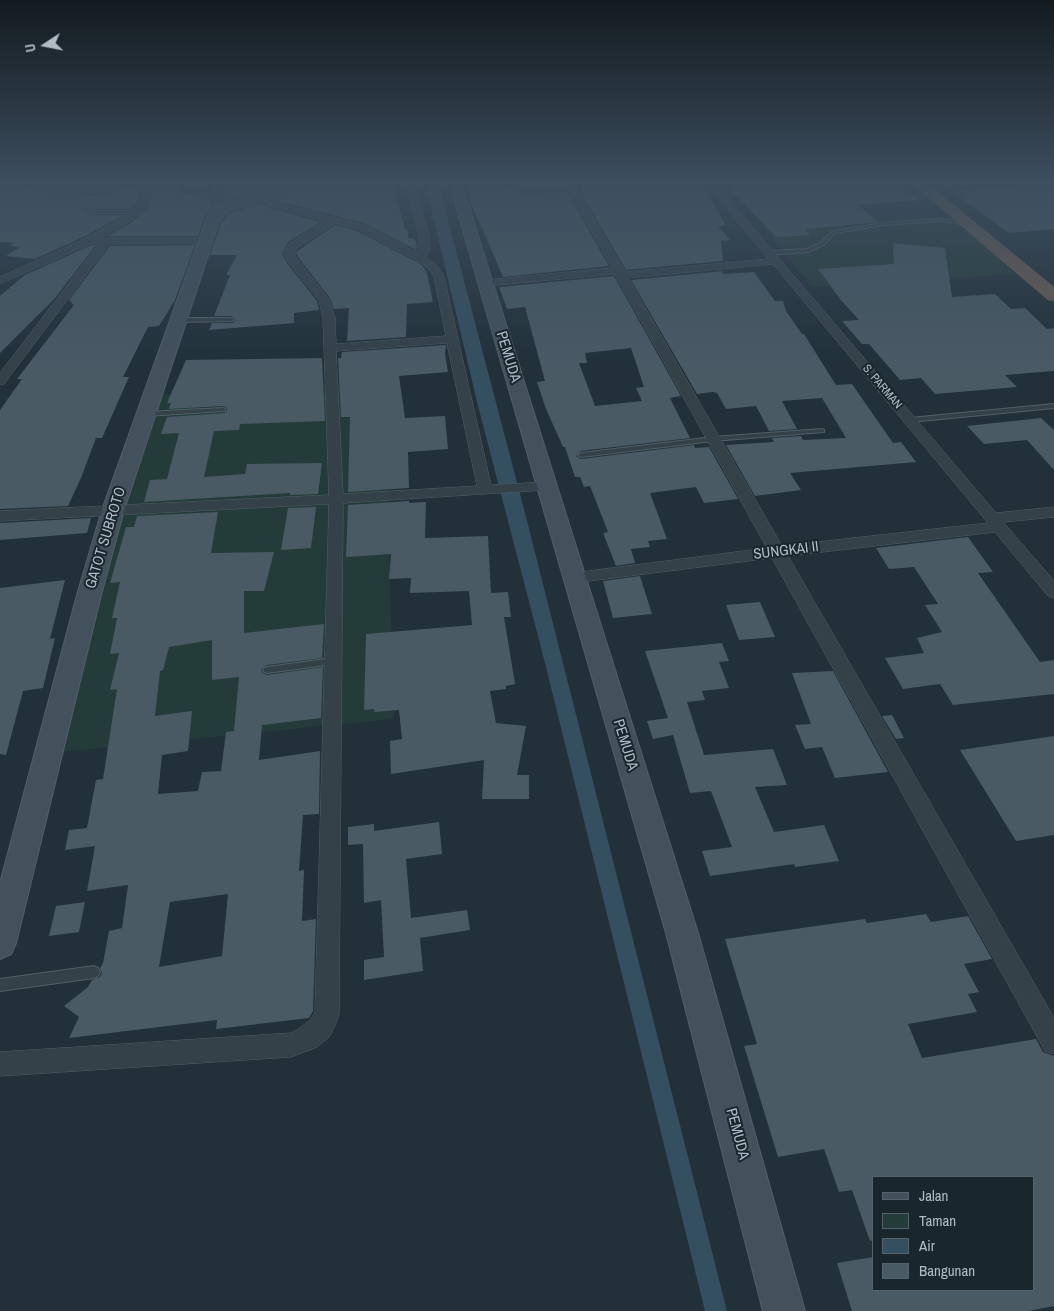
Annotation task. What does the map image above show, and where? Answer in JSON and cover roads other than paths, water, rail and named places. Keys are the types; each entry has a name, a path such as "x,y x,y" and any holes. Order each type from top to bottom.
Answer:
{"highway":[{"path":"991,243 1054,296"},
{"path":"1009,243 1054,280"}],"street":[{"path":"0,282 83,243"},
{"path":"0,381 104,243"},
{"name":"GATOT SUBROTO","path":"0,943 86,605 113,510 205,243"},
{"path":"0,1064 291,1045 308,1038 320,1028 327,1014 336,499 327,305 321,294 291,259 289,252 297,243"},
{"path":"391,243 420,259 435,270 439,277 452,339 492,489"},
{"path":"420,259 424,251 424,243"},
{"name":"PEMUDA","path":"474,243 486,283 534,487 573,578 682,933 784,1311"},
{"path":"603,243 1054,1042"},
{"name":"S. PARMAN","path":"760,243 1054,592"},
{"path":"486,283 620,274 772,257"},
{"path":"330,348 452,339"},
{"path":"0,516 534,487"},
{"name":"SUNGKAI II","path":"573,578 996,522 1054,512"}],"lane":[{"path":"772,257 808,250 823,243"},
{"path":"179,320 231,320"},
{"path":"910,420 1054,406"},
{"path":"146,414 223,410"},
{"path":"581,454 713,439 822,431"},
{"path":"267,670 333,661"},
{"path":"0,985 94,972"}],"water":[{"path":"439,243 454,243 524,509 727,1311 705,1311 545,663 478,406"}]}
